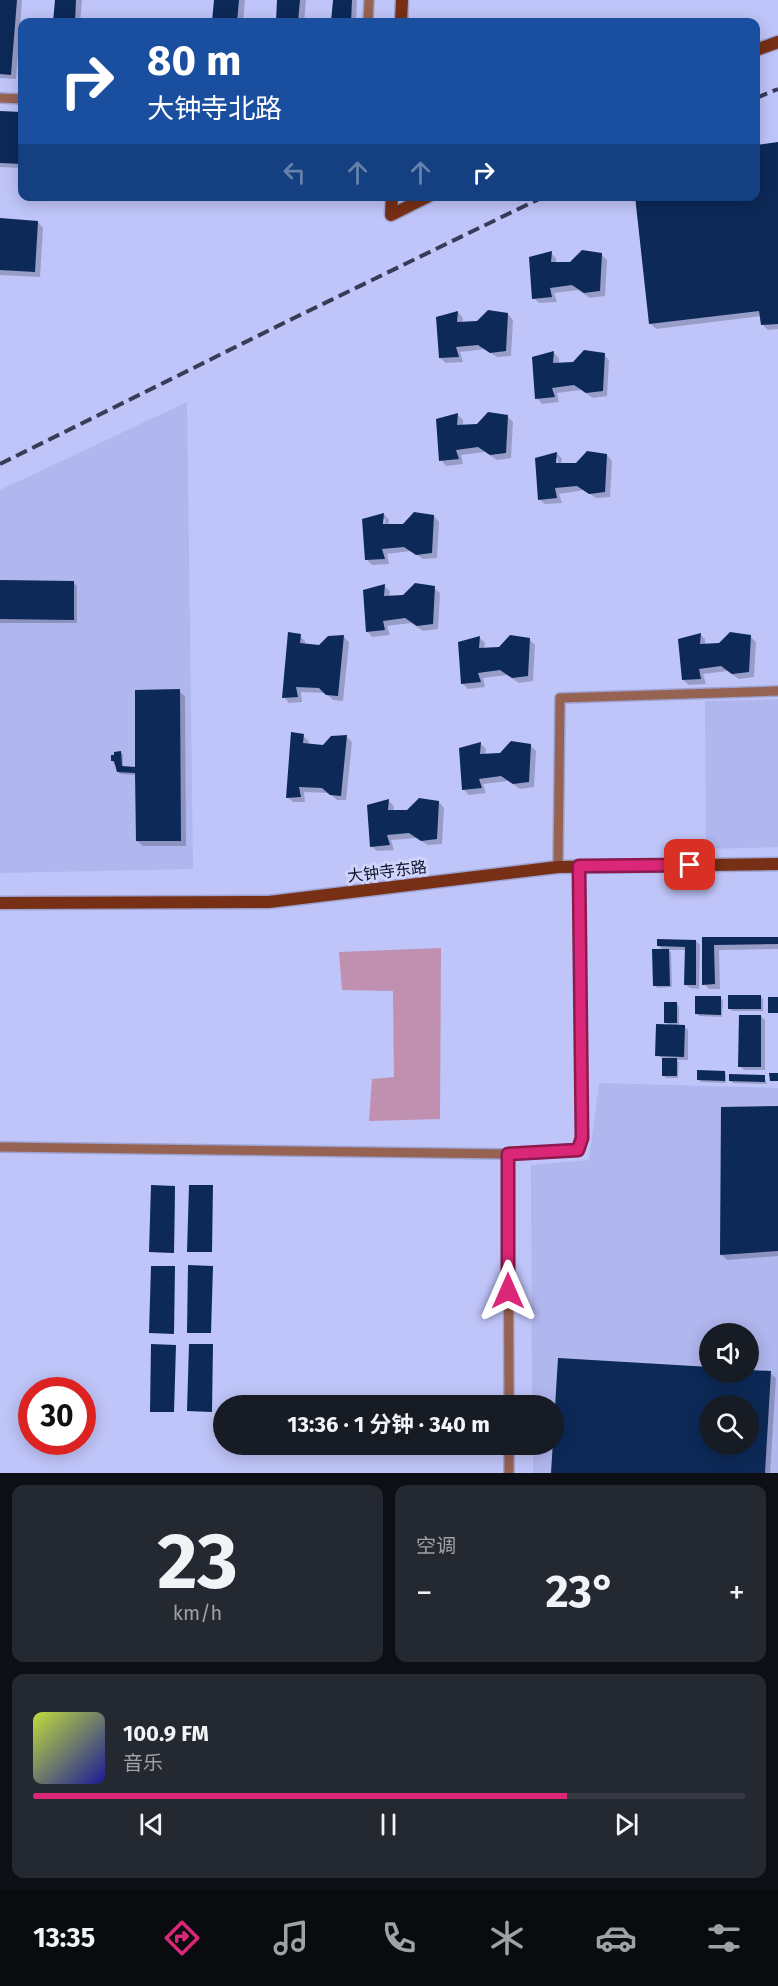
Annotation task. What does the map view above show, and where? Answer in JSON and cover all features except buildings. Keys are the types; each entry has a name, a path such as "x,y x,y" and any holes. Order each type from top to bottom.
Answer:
{"street":[{"path":"368,18 369,0"},
{"path":"400,18 402,0"},
{"path":"760,49 778,42"},
{"path":"0,98 18,99"},
{"path":"392,201 391,215 419,201"},
{"path":"558,867 560,698 778,691"},
{"name":"大钟寺东路","path":"0,903 269,902 558,867 778,864"},
{"path":"0,1148 508,1154 578,1150 582,1138 579,866"},
{"path":"508,1154 509,1395"},
{"path":"509,1455 509,1473"}],"shaded area":[{"path":"187,402 193,869 0,873 0,490"},
{"path":"778,699 778,847 706,849 705,701"},
{"path":"441,948 440,1119 369,1121 372,1079 394,1077 393,991 342,990 339,952"},
{"path":"599,1083 778,1088 778,1473 533,1473 533,1455 564,1455 564,1395 532,1395 531,1165 589,1160"}],"railway":[{"path":"760,96 778,89"},
{"path":"0,464 535,201"}],"route":[{"path":"508,1291 508,1154 578,1150 582,1138 579,866 690,865"}]}
